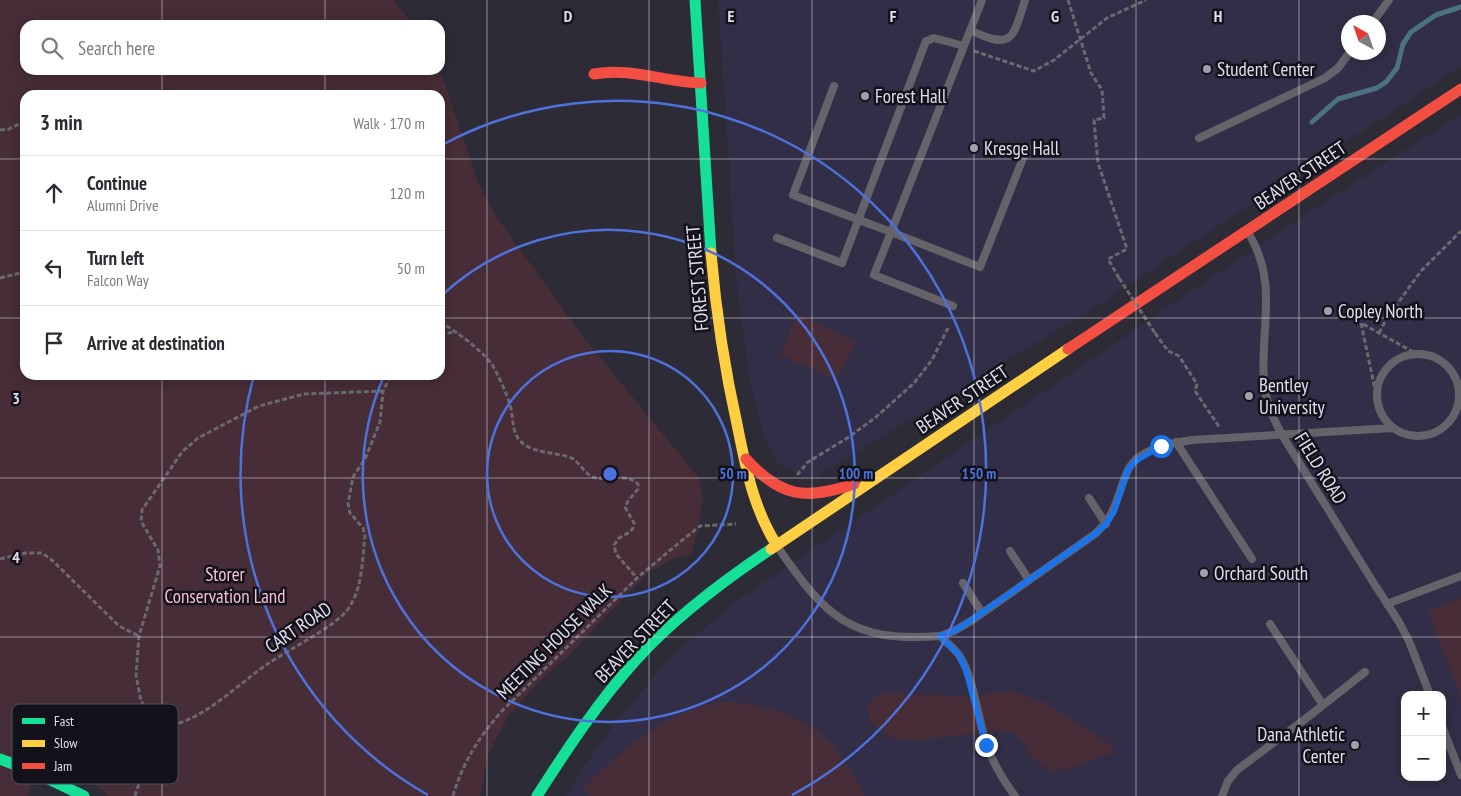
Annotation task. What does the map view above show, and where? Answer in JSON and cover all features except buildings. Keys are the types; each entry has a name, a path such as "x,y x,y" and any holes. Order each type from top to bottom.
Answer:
{"main road":[{"name":"FOREST STREET","path":"695,0 715,303 725,369 744,456 761,516 776,544"},
{"path":"594,74 608,70 623,71 677,82 701,83"},
{"name":"BEAVER STREET","path":"537,796 594,712 648,648 708,594 776,544 1461,89"},
{"path":"744,456 762,476 778,487 793,493 808,494 827,493 841,489 902,461"},
{"path":"0,758 12,763"},
{"path":"59,784 84,796"}],"lane":[{"path":"953,306 874,275 982,0"},
{"path":"970,30 990,40 1006,39 1014,33 1025,0"},
{"path":"1378,15 1389,0"},
{"path":"777,238 842,263 926,41 934,38 964,47"},
{"path":"1199,138 1326,78 1344,60"},
{"path":"834,86 793,194 980,267 1027,148"},
{"name":"FIELD ROAD","path":"1248,231 1259,251 1266,276 1264,383 1267,401 1273,418 1282,436 1399,622 1409,641 1428,691"},
{"path":"1417,354 1435,358 1450,369 1456,380 1459,404 1446,424 1437,431 1415,436 1393,428 1384,418 1378,407 1376,394 1384,370 1405,356 1417,354"},
{"path":"776,544 801,581 816,598 849,624 869,632 890,636 912,638 940,636 954,631 982,613 1095,534 1106,524 1114,511 1128,469 1147,453 1161,446 1176,442 1227,438 1393,428"},
{"path":"1176,442 1252,559"},
{"path":"1089,498 1106,524"},
{"path":"1010,551 1029,580"},
{"path":"1387,604 1461,576"},
{"path":"962,583 982,613"},
{"path":"1270,624 1323,706"},
{"path":"940,636 959,655 966,670 986,745 998,772 1015,796"},
{"path":"1222,796 1228,781 1237,770 1323,706 1364,672"},
{"path":"1446,736 1461,775"}],"path":[{"path":"1068,0 1091,73 1102,90 1104,118 1094,120 1098,163 1127,249 1108,259 1155,334 1168,351 1179,356 1197,384 1195,391 1227,438"},
{"path":"964,47 1034,72 1054,60 1107,18 1146,0"},
{"path":"0,130 9,129 20,124"},
{"path":"1379,333 1387,318 1420,271 1461,231"},
{"path":"0,278 20,273"},
{"path":"1376,394 1361,323 1417,354"},
{"path":"445,325 457,332 491,363 510,404 515,434 522,442 542,452 570,457 588,474 596,478 617,477 633,480 638,484 638,489 625,507 634,523 633,528 630,532 619,538 614,545 616,554 637,578"},
{"path":"795,480 808,462 849,437 876,417 914,383 932,360 948,328"},
{"path":"445,333 457,332"},
{"name":"CART ROAD","path":"178,725 212,705 268,664 327,626 347,610 358,590 365,536 363,528 350,513 348,504 353,476 365,459 380,422 383,391 388,380"},
{"path":"143,704 136,675 139,636 160,566 158,550 141,521 142,510 182,452 198,438 259,406 304,394 383,391"},
{"name":"MEETING HOUSE WALK","path":"454,796 468,756 482,734 500,713 637,578 700,526 736,524"},
{"path":"0,558 26,553 42,554 53,561 119,626 139,636"},
{"path":"135,796 139,784"}],"shaded area":[{"path":"718,0 1461,0 1461,66 1094,308 814,478 799,476 781,465 774,458 765,440 750,382 737,287"},
{"name":"Bentley University","path":"1461,114 1461,796 566,796 583,767 613,726 654,676 688,642 742,597 1283,229"}],"green space":[{"name":"Storer Conservation Land","path":"0,0 393,0 410,20 20,20 20,75 442,75 479,185 496,216 585,339 699,478 703,497 697,535 691,554 675,558 648,573 569,655 534,687 507,718 489,753 480,796 110,796 95,784 178,784 178,704 12,704 12,784 31,784 28,796 0,796"},
{"path":"797,314 856,342 836,380 780,355"},
{"path":"1461,598 1461,698 1428,611"},
{"path":"1014,692 1044,702 1108,743 1113,747 1113,752 1071,768 1049,771 1028,754 1024,742 1013,733 1001,730 914,741 889,737 870,721 868,711 868,704 873,699 886,693 976,697 994,693"},
{"path":"734,702 780,712 799,719 814,729 840,755 865,796 590,796 582,788 626,749 675,717 714,703"}],"waterway":[{"path":"1312,122 1338,99 1377,88 1386,82 1397,68 1403,44 1411,32 1436,15 1461,7"}],"traffic: fast":[{"path":"695,0 711,253"},
{"path":"537,796 571,743 596,709 651,644 700,600 771,549"},
{"path":"0,759 12,764"},
{"path":"59,784 84,796"}],"traffic: slow":[{"path":"711,253 721,342 744,459 756,503 776,544"},
{"path":"771,549 1068,349"}],"traffic: jam":[{"path":"594,74 621,72 701,83"},
{"path":"1068,349 1461,89"},
{"path":"746,459 771,482 795,492 822,492 854,484"}],"place":[{"name":"Student Center","path":"1207,69"},
{"name":"Forest Hall","path":"865,96"},
{"name":"Kresge Hall","path":"974,148"},
{"name":"Copley North","path":"1328,311"},
{"name":"Bentley University","path":"1249,396"},
{"name":"Orchard South","path":"1204,573"},
{"name":"Dana Athletic Center","path":"1355,745"}],"route":[{"path":"986,745 966,670 959,655 940,636 954,631 970,621 1095,534 1106,524 1114,511 1128,469 1147,453 1161,446"}]}
